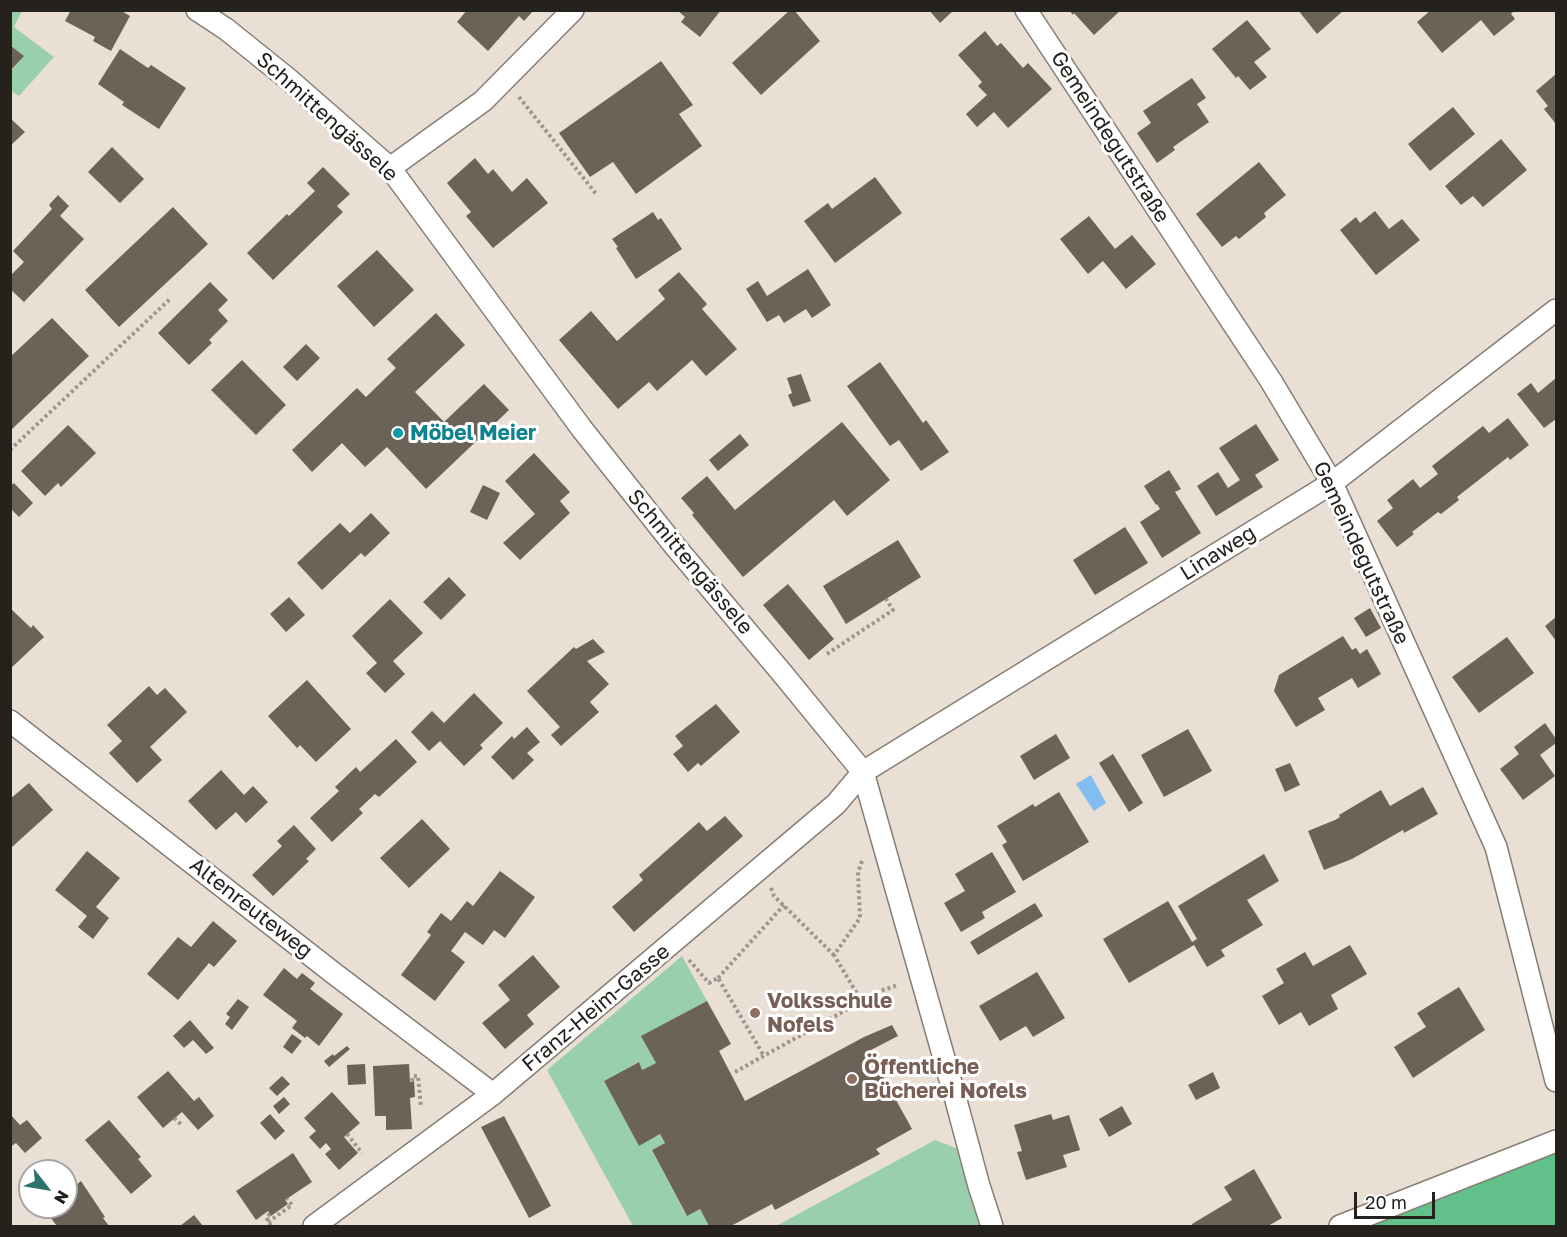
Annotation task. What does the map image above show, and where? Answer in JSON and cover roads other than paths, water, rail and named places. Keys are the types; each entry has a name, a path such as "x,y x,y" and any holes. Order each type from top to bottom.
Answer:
{"street":[{"name":"Schmittengässele","path":"197,10 226,29 287,78 390,168 582,429 674,545 863,772 992,1227"},
{"path":"390,168 483,101 573,10"},
{"name":"Gemeindegutstraße","path":"1026,10 1271,381 1332,483 1496,847 1557,1081"},
{"name":"Linaweg","path":"863,772 1332,483 1557,310"},
{"name":"Altenreuteweg","path":"10,721 381,1010 493,1094"},
{"name":"Franz-Heim-Gasse","path":"314,1227 493,1094 836,804 863,772"},
{"path":"1340,1227 1557,1141"}],"water":[{"path":"1091,775 1106,803 1094,811 1076,784"}],"place":[{"name":"Möbel Meier","path":"398,433"},
{"name":"Volksschule Nofels","path":"755,1013"},
{"name":"Öffentliche Bücherei Nofels","path":"852,1079"}]}
